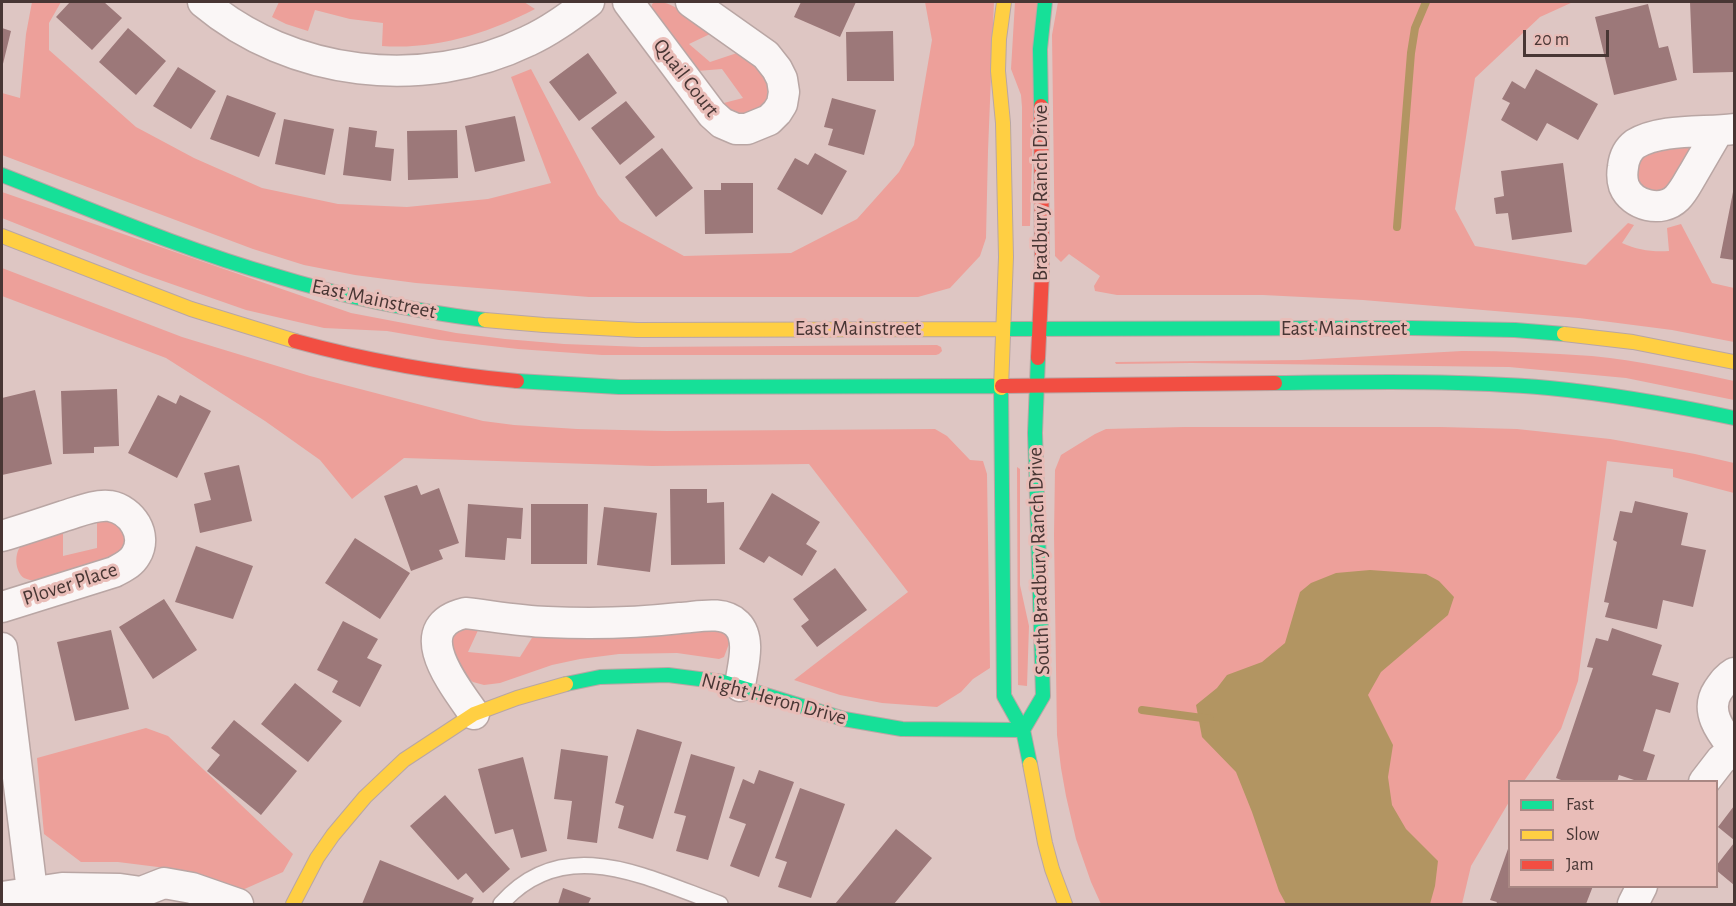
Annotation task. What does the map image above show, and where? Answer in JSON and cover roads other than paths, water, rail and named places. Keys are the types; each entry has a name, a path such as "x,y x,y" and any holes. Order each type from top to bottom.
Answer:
{"main road":[{"name":"Bradbury Ranch Drive","path":"1001,385 1006,257 1003,123 998,56 1004,2"},
{"name":"Bradbury Ranch Drive","path":"1036,386 1042,273 1040,49 1045,2"},
{"name":"East Mainstreet","path":"2,175 207,253 286,279 368,300 457,316 510,322 632,330 1411,328 1514,330 1623,341 1670,348 1734,362"},
{"path":"2,236 216,317 336,351 419,369 506,380 580,386 1036,386 1368,382 1477,384 1613,395 1734,418"},
{"name":"South Bradbury Ranch Drive","path":"1001,385 1004,696 1023,730 1045,843 1065,904"},
{"name":"South Bradbury Ranch Drive","path":"1023,730 1043,696 1035,450 1036,386"},
{"name":"Night Heron Drive","path":"293,904 317,858 348,816 404,760 474,714 517,698 571,683 600,677 668,675 740,686 810,710 844,719 902,729 1023,730"}],"street":[{"path":"203,2 234,26 283,50 307,58 354,68 406,71 466,62 509,49 529,41 589,2"},
{"name":"Quail Court","path":"628,2 711,114 722,123 736,129 747,129 769,120 782,104 784,92 782,79 777,69 766,55 691,2"},
{"name":"Plover Place","path":"2,536 96,507 109,506 132,516 137,525 140,546 128,565 114,572 2,607"},
{"path":"474,714 451,681 437,651 440,627 454,615 465,613 522,620 617,623 704,616 725,617 737,623 743,632 746,646 740,686"},
{"path":"2,648 32,891"},
{"path":"1706,780 1734,749 1720,730 1713,714 1715,694 1723,682 1734,673"},
{"path":"2,897 62,888 94,888 120,889 144,898 164,883 177,884 238,904"},
{"path":"1633,904 1641,888"}],"lane":[{"path":"501,904 517,889 536,877 568,866 589,864 634,873 720,904"}],"waterway":[{"path":"1397,227 1411,53 1415,28 1426,2"},
{"path":"1142,710 1210,719"}]}
